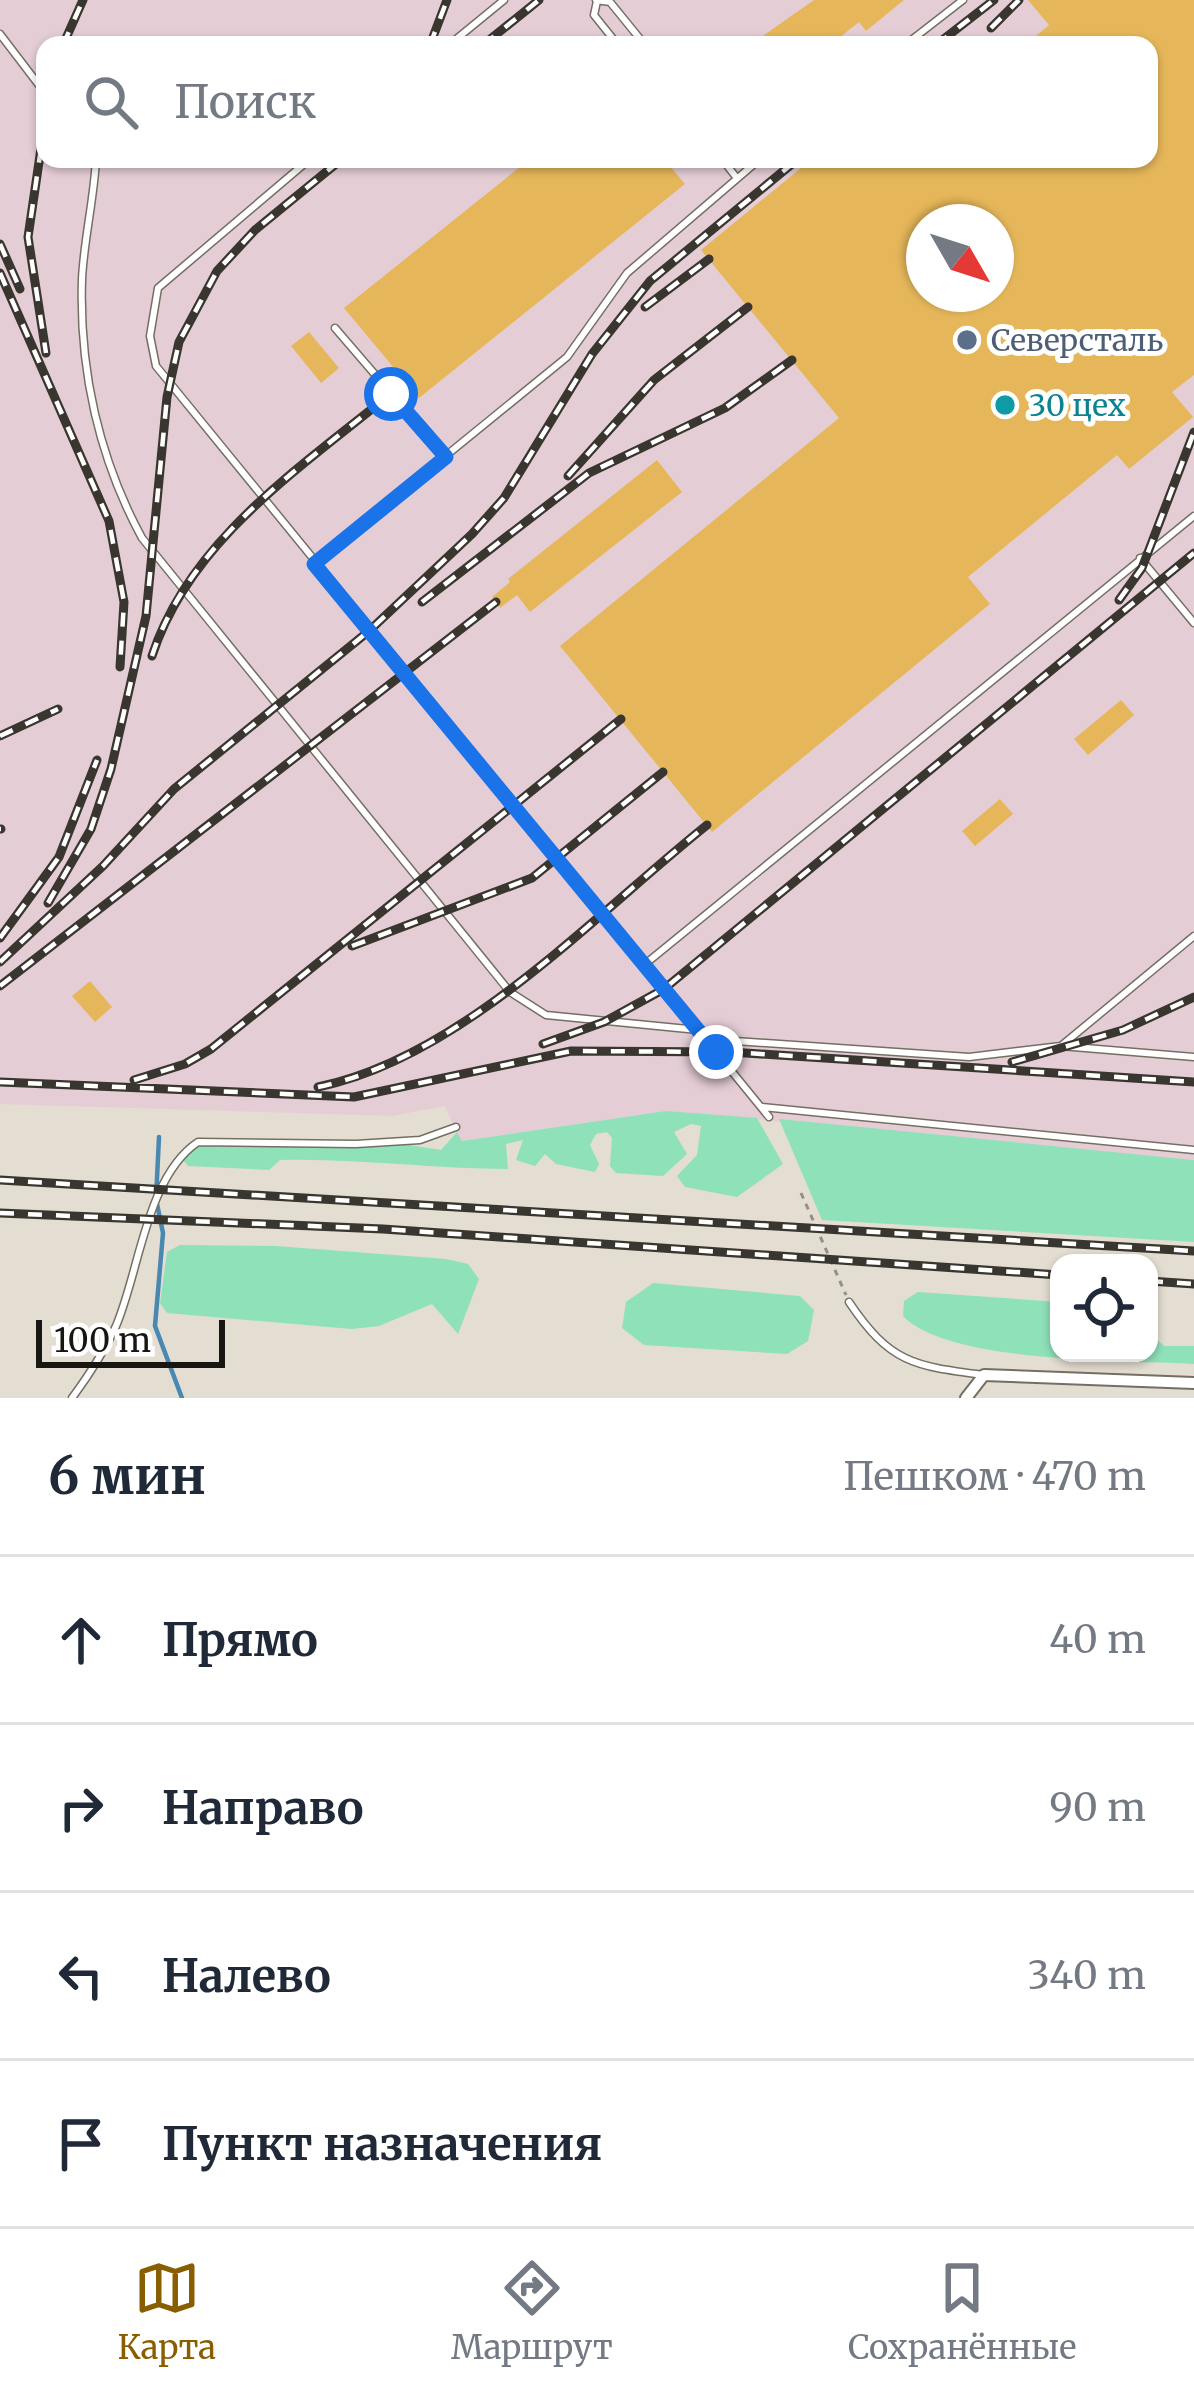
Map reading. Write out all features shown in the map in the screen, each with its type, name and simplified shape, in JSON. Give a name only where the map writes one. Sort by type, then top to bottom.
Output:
[{"type":"street","points":[[966,1398],[984,1375],[1194,1383]]},
{"type":"lane","points":[[460,36],[504,0]]},
{"type":"lane","points":[[917,36],[963,0]]},
{"type":"lane","points":[[611,36],[594,15],[597,1],[610,2],[638,36]]},
{"type":"lane","points":[[0,34],[36,81]]},
{"type":"lane","points":[[95,168],[82,276],[88,376],[108,472],[142,538],[527,1006],[563,1018],[698,1030]]},
{"type":"lane","points":[[299,168],[158,288],[150,336],[156,366],[769,1118]]},
{"type":"lane","points":[[729,168],[736,177]]},
{"type":"lane","points":[[314,564],[567,358],[627,273],[748,168]]},
{"type":"lane","points":[[335,328],[446,457]]},
{"type":"lane","points":[[644,965],[1194,516]]},
{"type":"lane","points":[[1140,558],[1194,623]]},
{"type":"lane","points":[[1061,1046],[1194,936]]},
{"type":"lane","points":[[706,1039],[969,1058],[1061,1046],[1194,1057]]},
{"type":"lane","points":[[759,1107],[1194,1150]]},
{"type":"lane","points":[[72,1398],[117,1324],[169,1173],[185,1151],[198,1142],[420,1140],[456,1127]]},
{"type":"lane","points":[[848,1302],[878,1346],[896,1357],[919,1366],[984,1375]]},
{"type":"path","points":[[801,1193],[848,1302]]},
{"type":"shaded area","points":[[0,0],[1194,0],[1194,1160],[666,1111],[461,1141],[445,1106],[392,1116],[0,1104]]},
{"type":"green space","points":[[666,1111],[757,1118],[783,1164],[737,1197],[685,1187],[677,1176],[697,1155],[701,1126],[691,1124],[674,1132],[687,1154],[663,1176],[616,1173],[610,1166],[612,1138],[607,1132],[596,1134],[590,1145],[599,1164],[595,1172],[556,1164],[545,1154],[535,1166],[516,1160],[523,1140],[506,1144],[508,1169],[280,1160],[269,1170],[188,1166],[182,1159],[194,1146],[403,1144],[441,1150],[457,1132],[462,1141]]},
{"type":"green space","points":[[779,1119],[1194,1160],[1194,1242],[822,1220]]},
{"type":"green space","points":[[180,1245],[276,1246],[446,1259],[468,1264],[479,1279],[458,1334],[432,1304],[379,1326],[352,1329],[167,1313],[160,1303],[167,1252]]},
{"type":"green space","points":[[653,1283],[800,1296],[814,1310],[808,1341],[787,1354],[644,1345],[622,1328],[626,1302]]},
{"type":"green space","points":[[918,1292],[1050,1301],[1050,1357],[958,1343],[926,1332],[903,1316],[904,1301]]},
{"type":"green space","points":[[1158,1340],[1164,1346],[1194,1346],[1194,1364],[1140,1362],[1158,1362]]},
{"type":"building","points":[[814,0],[904,0],[866,31],[859,22],[841,36],[763,36]]},
{"type":"building","name":"30 цех","points":[[1028,0],[1194,0],[1194,375],[1172,392],[1193,417],[1129,469],[1117,455],[968,577],[990,604],[712,832],[560,646],[839,418],[701,250],[801,168],[1158,168],[1158,36],[1036,36],[1049,25]]},
{"type":"building","points":[[519,168],[672,168],[685,184],[419,398],[344,308]]},
{"type":"building","points":[[309,332],[339,368],[321,383],[291,346]]},
{"type":"building","points":[[657,460],[682,492],[530,612],[517,595],[500,608],[492,597],[508,579]]},
{"type":"building","points":[[1121,700],[1134,715],[1088,755],[1074,739]]},
{"type":"building","points":[[1000,799],[1013,814],[975,846],[962,831]]},
{"type":"building","points":[[90,981],[112,1007],[95,1022],[72,996]]},
{"type":"waterway","points":[[159,1137],[156,1199],[163,1233],[155,1326],[182,1398]]},
{"type":"railway","points":[[67,36],[83,0]]},
{"type":"railway","points":[[433,36],[447,0]]},
{"type":"railway","points":[[494,36],[539,0]]},
{"type":"railway","points":[[948,36],[994,0]]},
{"type":"railway","points":[[991,28],[1019,0]]},
{"type":"railway","points":[[38,168],[28,237],[46,353]]},
{"type":"railway","points":[[48,903],[91,829],[111,769],[146,616],[167,397],[179,342],[217,271],[255,230],[331,168]]},
{"type":"railway","points":[[0,962],[103,866],[174,789],[369,631],[472,534],[504,498],[592,354],[650,281],[787,168]]},
{"type":"railway","points":[[0,244],[20,289]]},
{"type":"railway","points":[[645,307],[709,259]]},
{"type":"railway","points":[[0,273],[109,521],[124,602],[120,667]]},
{"type":"railway","points":[[568,476],[654,380],[748,307]]},
{"type":"railway","points":[[422,602],[589,473],[725,408],[792,360]]},
{"type":"railway","points":[[152,656],[170,613],[224,537],[294,472],[405,382]]},
{"type":"railway","points":[[1119,600],[1142,568],[1194,432]]},
{"type":"railway","points":[[543,1044],[604,1022],[664,989],[1194,553]]},
{"type":"railway","points":[[0,986],[496,602]]},
{"type":"railway","points":[[0,736],[58,709]]},
{"type":"railway","points":[[134,1080],[185,1064],[211,1049],[621,719]]},
{"type":"railway","points":[[0,938],[59,857],[97,760]]},
{"type":"railway","points":[[352,946],[532,878],[663,772]]},
{"type":"railway","points":[[318,1087],[372,1071],[475,1015],[707,825]]},
{"type":"railway","points":[[1012,1062],[1123,1030],[1194,997]]},
{"type":"railway","points":[[0,1082],[354,1097],[571,1051],[731,1052],[1194,1082]]},
{"type":"railway","points":[[0,1180],[1194,1251]]},
{"type":"railway","points":[[0,1213],[383,1229],[1050,1274]]},
{"type":"railway","points":[[1158,1282],[1194,1284]]},
{"type":"place","name":"Северсталь","points":[[967,340]]},
{"type":"place","name":"30 цех","points":[[1005,405]]},
{"type":"route","points":[[391,394],[446,457],[314,564],[716,1052]]}]
